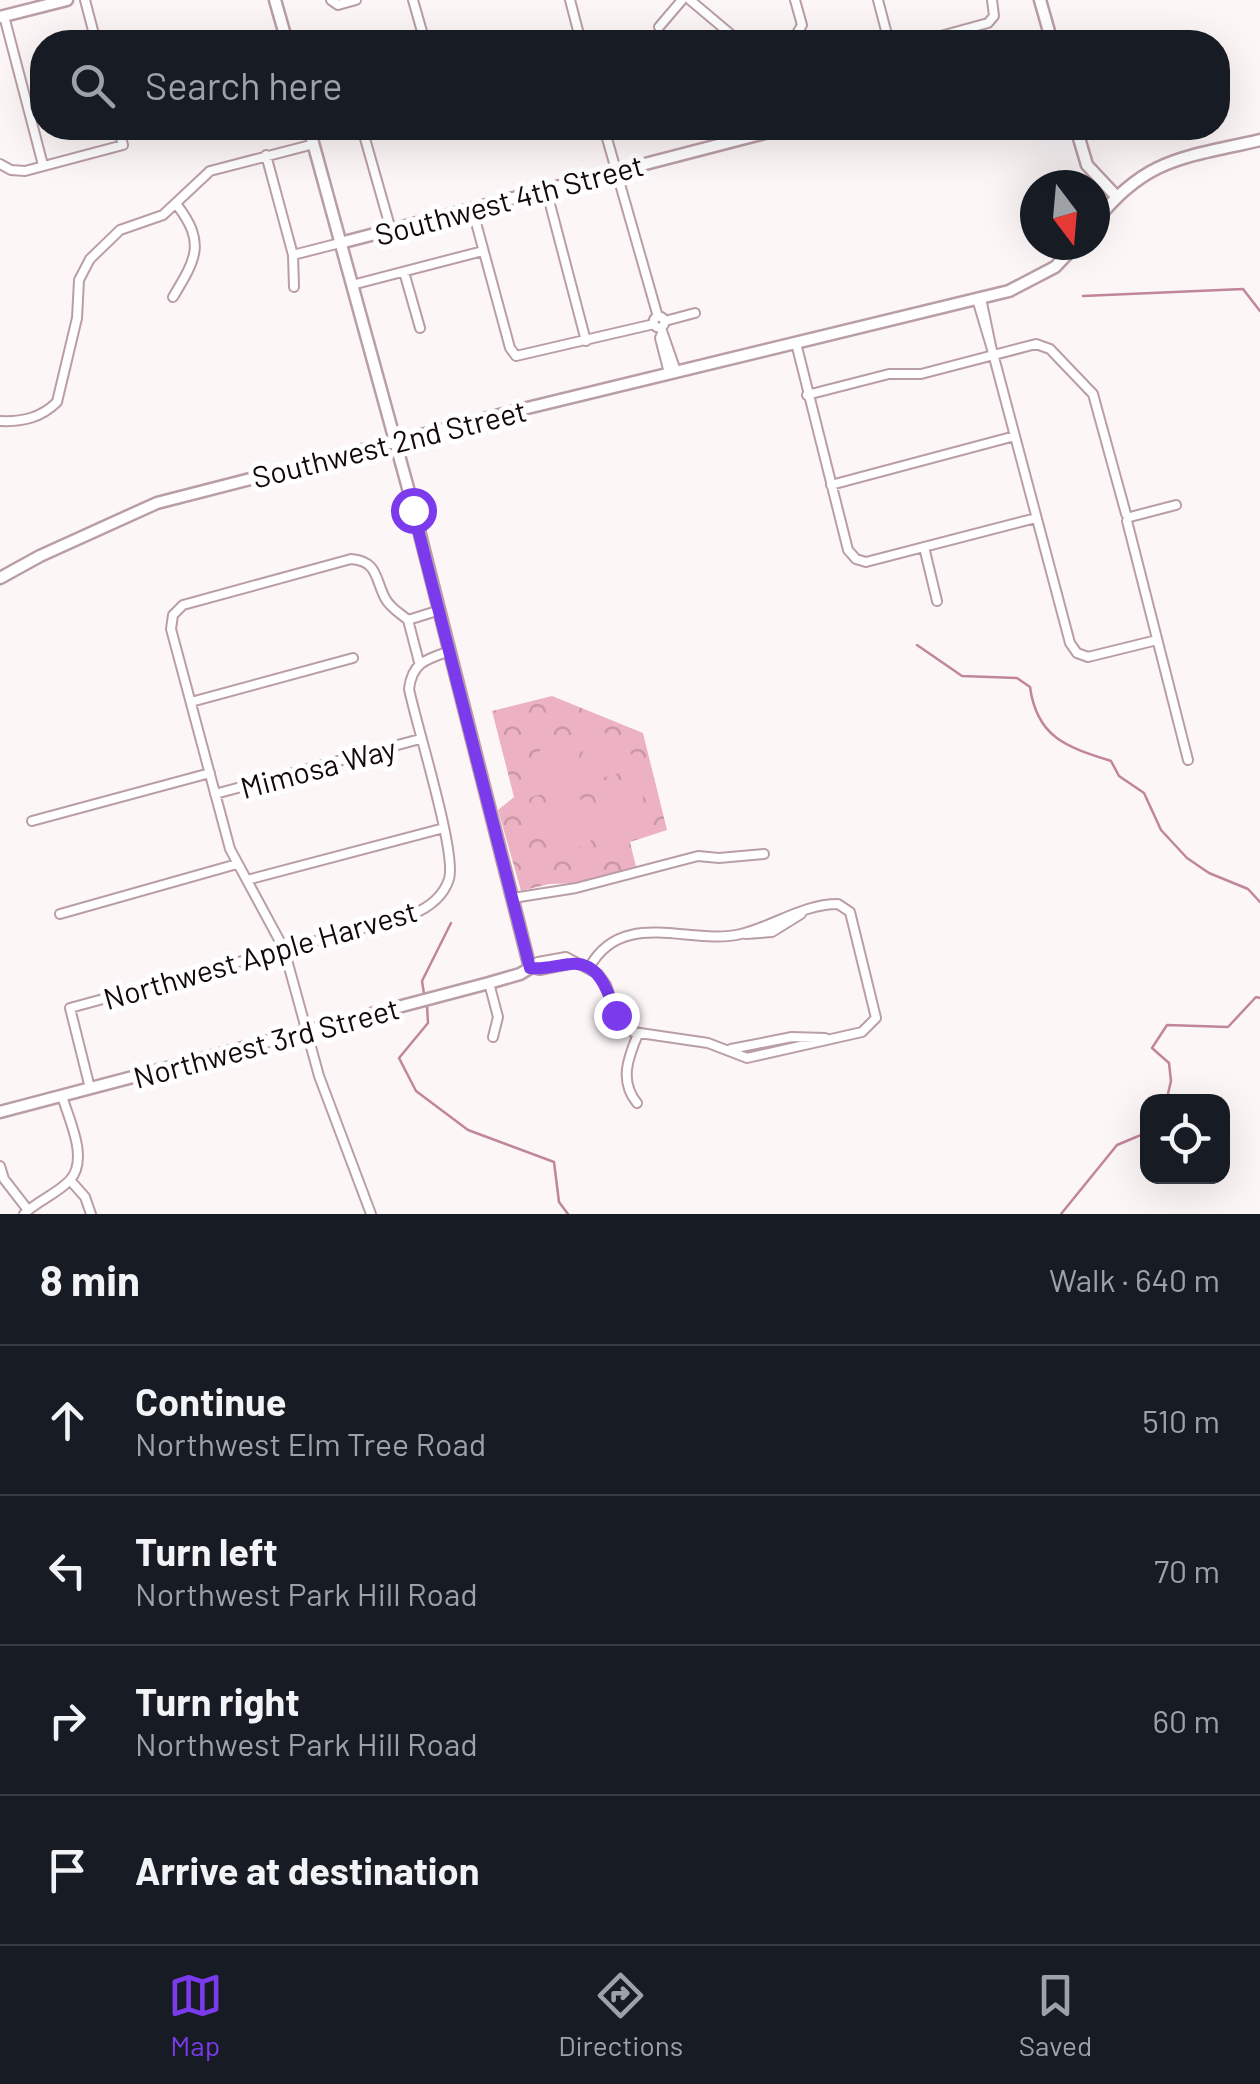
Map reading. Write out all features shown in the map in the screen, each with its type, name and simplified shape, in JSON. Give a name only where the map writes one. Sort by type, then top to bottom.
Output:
[{"type":"street","points":[[30,118],[2,17],[68,0]]},
{"type":"street","points":[[85,0],[93,30]]},
{"type":"street","points":[[276,0],[284,30]]},
{"type":"street","points":[[334,2],[356,0]]},
{"type":"street","points":[[413,0],[422,30]]},
{"type":"street","points":[[570,0],[578,30]]},
{"type":"street","points":[[659,27],[682,0]]},
{"type":"street","points":[[690,0],[726,30]]},
{"type":"street","points":[[795,0],[802,25],[799,30]]},
{"type":"street","points":[[878,0],[887,30]]},
{"type":"street","points":[[965,30],[993,18],[992,0]]},
{"type":"street","points":[[1040,0],[1049,30]]},
{"type":"street","points":[[36,140],[43,165]]},
{"type":"street","points":[[0,164],[25,171],[122,145],[121,140]]},
{"type":"street","points":[[313,140],[440,610],[530,968],[540,970],[576,962],[606,984],[622,1024],[638,1034],[730,1049],[792,1037],[835,1038],[862,1032],[876,1018],[846,906],[828,904],[805,910],[772,932],[704,936],[663,930],[637,935],[598,952],[589,968]]},
{"type":"street","points":[[365,140],[391,230]]},
{"type":"street","points":[[608,140],[672,372]]},
{"type":"street","name":"Southwest 4th Street","points":[[293,256],[738,140]]},
{"type":"street","points":[[1080,140],[1087,165],[1116,196]]},
{"type":"street","points":[[1110,203],[1136,178],[1168,163],[1260,140]]},
{"type":"street","points":[[0,420],[34,417],[56,402],[77,318],[79,280],[90,258],[120,230],[164,215],[210,171],[314,144]]},
{"type":"street","points":[[266,156],[293,256],[294,287]]},
{"type":"street","points":[[546,189],[586,341]]},
{"type":"street","points":[[173,297],[192,266],[195,234],[176,205]]},
{"type":"street","points":[[472,208],[510,348],[522,357],[660,325],[695,313]]},
{"type":"street","points":[[351,285],[483,252]]},
{"type":"street","name":"Southwest 2nd Street","points":[[0,578],[156,504],[979,298],[1036,280],[1062,260]]},
{"type":"street","points":[[404,272],[420,328]]},
{"type":"street","points":[[979,298],[1070,643],[1077,653],[1088,657],[1157,640]]},
{"type":"street","points":[[793,343],[848,550],[856,559],[866,562],[1036,518]]},
{"type":"street","points":[[807,395],[888,374],[922,374],[992,350],[1036,344],[1050,349],[1093,394],[1188,760]]},
{"type":"street","points":[[831,484],[1015,436]]},
{"type":"street","points":[[1128,518],[1176,505]]},
{"type":"street","points":[[924,547],[938,600]]},
{"type":"street","points":[[371,1214],[305,1031],[284,949],[237,864],[171,628],[173,616],[182,605],[351,559],[360,560],[374,568],[385,599],[408,620],[419,662]]},
{"type":"street","points":[[408,620],[440,610]]},
{"type":"street","points":[[247,880],[444,828],[409,689],[410,674],[419,662],[450,651]]},
{"type":"street","points":[[191,702],[354,658]]},
{"type":"street","name":"Mimosa Way","points":[[216,794],[420,739]]},
{"type":"street","points":[[32,821],[210,773]]},
{"type":"street","name":"Northwest Apple Harvest","points":[[90,1088],[70,1008],[427,908],[444,891],[452,862],[444,828]]},
{"type":"street","points":[[514,898],[576,888],[698,856],[764,854]]},
{"type":"street","points":[[60,914],[237,864]]},
{"type":"street","name":"Northwest 3rd Street","points":[[0,1112],[490,982],[530,968]]},
{"type":"street","points":[[490,982],[498,1018],[492,1037]]},
{"type":"street","points":[[637,1104],[626,1083],[628,1057],[638,1034]]},
{"type":"street","points":[[0,1166],[26,1212],[70,1180],[78,1155],[62,1096]]},
{"type":"street","points":[[70,1180],[85,1198],[91,1214]]},
{"type":"green space","points":[[552,696],[643,733],[667,830],[630,842],[636,867],[578,883],[549,884],[521,891],[498,810],[514,797],[492,711]]},
{"type":"green space","points":[[598,731],[623,744],[637,768],[590,781],[578,734]]},
{"type":"green space","points":[[564,737],[578,784],[528,798],[527,776],[532,760]]},
{"type":"green space","points":[[641,781],[643,802],[637,819],[625,832],[607,842],[594,795]]},
{"type":"green space","points":[[581,799],[592,846],[571,847],[548,837],[533,811]]},
{"type":"waterway","points":[[1083,296],[1243,289],[1260,311]]},
{"type":"waterway","points":[[917,645],[962,676],[1017,678],[1030,687],[1039,718],[1047,729],[1068,745],[1111,761],[1119,776],[1144,793],[1161,830],[1187,858],[1209,873],[1248,889],[1260,902]]},
{"type":"waterway","points":[[424,994],[422,981],[451,923]]},
{"type":"waterway","points":[[1168,1094],[1169,1063],[1152,1048],[1167,1025],[1228,1027],[1256,997],[1260,998]]},
{"type":"waterway","points":[[427,1005],[428,1023],[399,1058],[416,1091],[468,1130],[554,1162],[559,1202],[568,1214]]},
{"type":"waterway","points":[[1061,1214],[1117,1145],[1140,1135]]},
{"type":"route","points":[[413,510],[530,968],[540,970],[576,962],[589,968],[606,984],[616,1015]]}]
